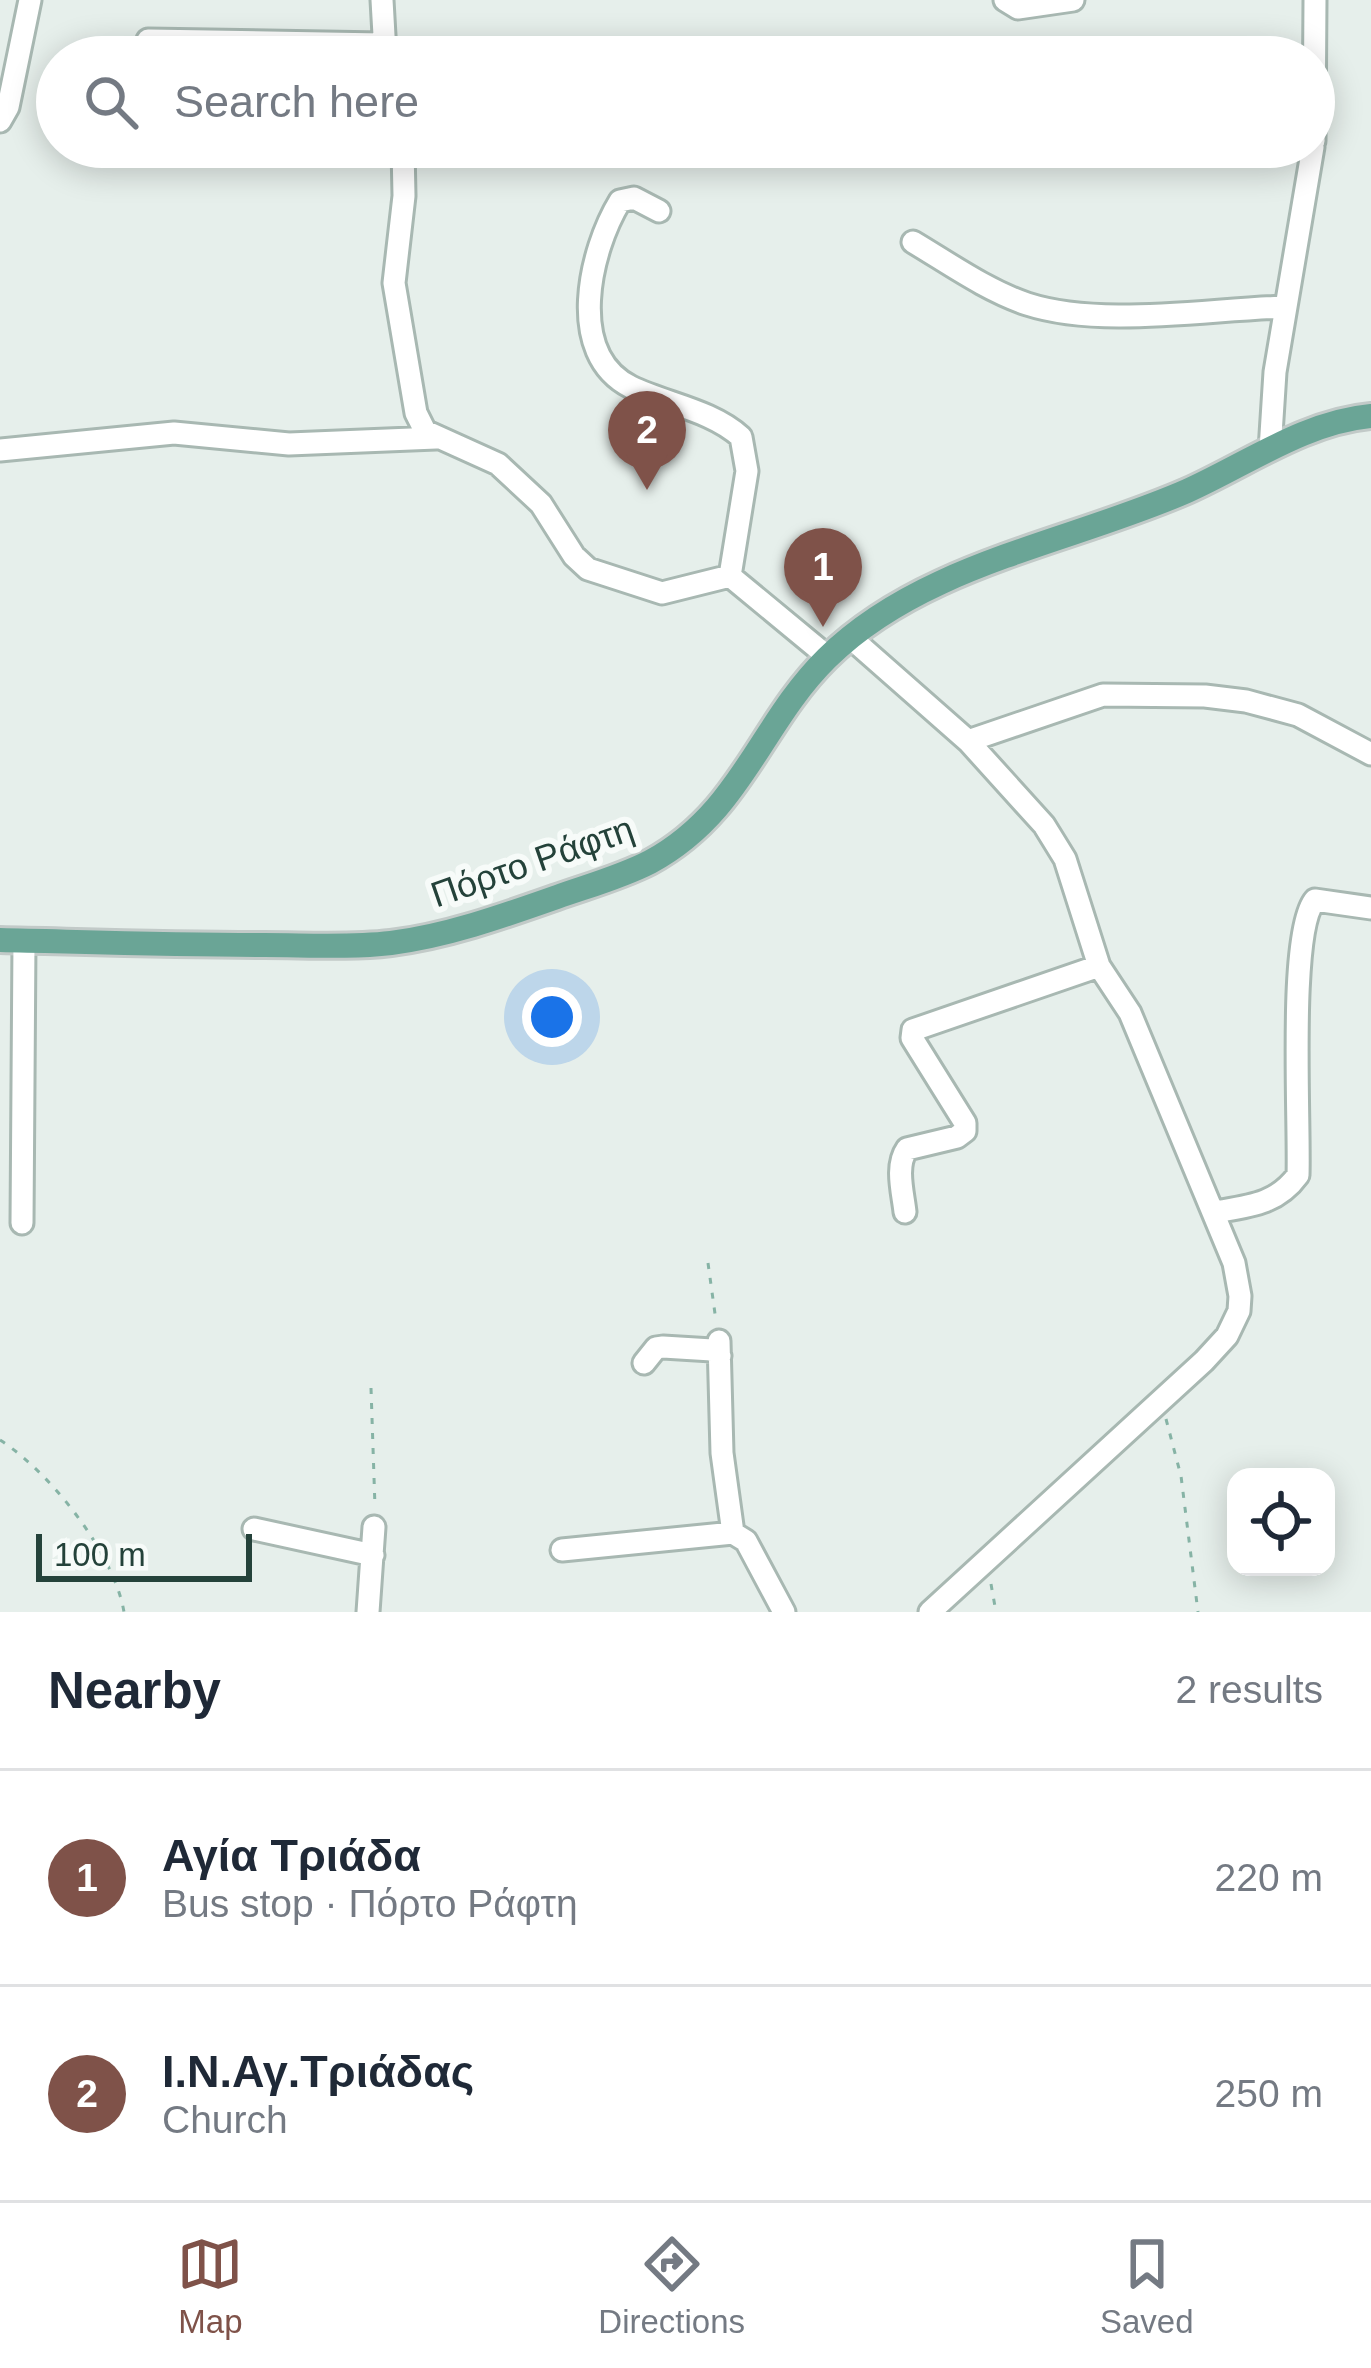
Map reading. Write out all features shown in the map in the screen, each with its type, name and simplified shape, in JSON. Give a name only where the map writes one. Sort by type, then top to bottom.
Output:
[{"type":"main road","name":"Πόρτο Ράφτη","points":[[12,941],[307,946],[394,942],[513,912],[624,874],[678,844],[722,803],[805,682],[828,657],[923,591],[1186,491],[1329,423],[1371,416]]},
{"type":"street","points":[[0,121],[8,107],[30,0]]},
{"type":"street","points":[[382,0],[383,36]]},
{"type":"street","points":[[1005,0],[1018,8],[1073,0]]},
{"type":"street","points":[[1315,0],[1315,36]]},
{"type":"street","points":[[403,168],[394,283],[416,413],[425,431],[498,464],[541,504],[574,556],[588,569],[662,592],[730,576]]},
{"type":"street","points":[[1270,450],[1275,372],[1310,168]]},
{"type":"street","points":[[659,211],[634,198],[620,201],[614,210],[590,285],[593,344],[625,384],[691,410],[741,437],[748,471],[730,576]]},
{"type":"street","points":[[913,242],[996,291],[1070,314],[1286,308]]},
{"type":"street","points":[[0,451],[174,433],[289,444],[436,438]]},
{"type":"street","points":[[730,576],[828,657]]},
{"type":"street","points":[[851,638],[968,741],[1044,825],[1065,859],[1099,966],[1130,1013],[1215,1211],[1240,1296],[1227,1336],[930,1612]]},
{"type":"street","points":[[968,741],[1103,695],[1205,696],[1246,701],[1298,716],[1371,754]]},
{"type":"street","points":[[1215,1211],[1283,1195],[1298,1175],[1300,967],[1306,910],[1315,900],[1371,908]]},
{"type":"street","points":[[12,941],[22,1223]]},
{"type":"street","points":[[905,1212],[901,1157],[907,1149],[965,1131],[965,1123],[912,1038],[913,1030],[1099,966]]},
{"type":"street","points":[[644,1363],[656,1348],[719,1348],[722,1453],[733,1533]]},
{"type":"street","points":[[368,1612],[374,1527]]},
{"type":"street","points":[[254,1528],[373,1555]]},
{"type":"street","points":[[562,1550],[733,1533],[746,1541],[784,1612]]},
{"type":"path","points":[[708,1263],[719,1348]]},
{"type":"path","points":[[371,1388],[377,1481],[374,1527]]},
{"type":"path","points":[[1160,1400],[1181,1476],[1198,1612]]},
{"type":"path","points":[[0,1440],[43,1478],[92,1536],[121,1595],[124,1612]]},
{"type":"path","points":[[986,1561],[996,1612]]},
{"type":"place","name":"Ι.Ν.Αγ.Τριάδας","points":[[647,490]]},
{"type":"place","name":"Αγία Τριάδα","points":[[823,627]]}]
